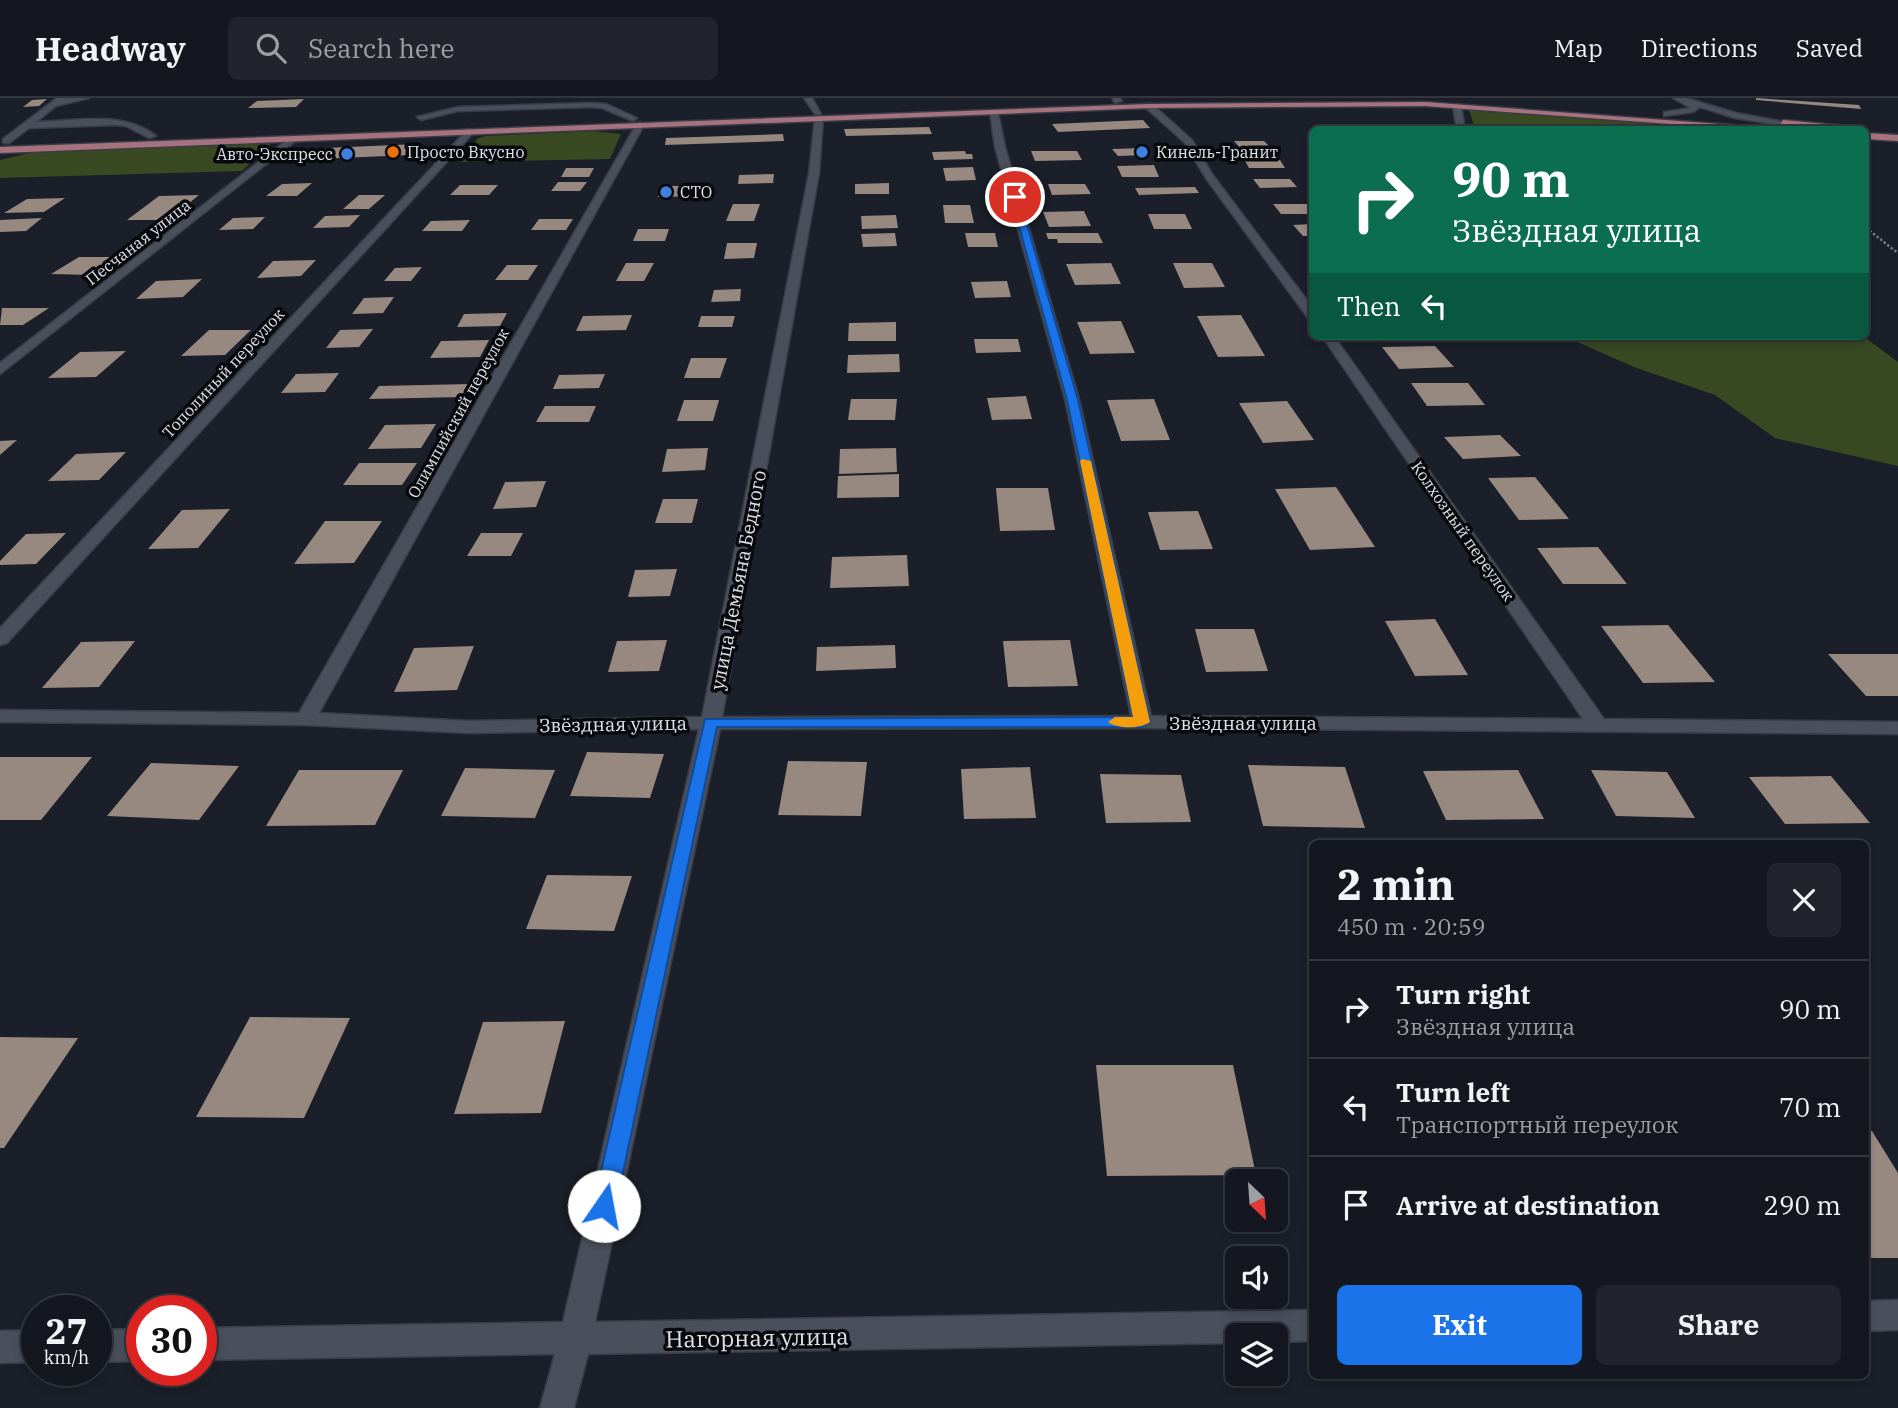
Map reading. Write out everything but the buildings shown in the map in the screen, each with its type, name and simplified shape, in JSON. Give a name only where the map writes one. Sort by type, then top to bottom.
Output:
[{"type":"main road","points":[[2,144],[152,136],[818,115],[1117,100],[1257,98]]},
{"type":"main road","points":[[1368,98],[1492,102],[1667,114],[1779,126]]},
{"type":"main road","points":[[818,115],[1305,103],[1457,106],[1772,126]]},
{"type":"main road","points":[[2,144],[295,138],[637,122]]},
{"type":"main road","points":[[1869,130],[1898,133]]},
{"type":"main road","points":[[1869,136],[1898,138]]},
{"type":"street","points":[[2,144],[59,101],[85,98]]},
{"type":"street","points":[[808,98],[818,115]]},
{"type":"street","points":[[1667,114],[1696,108],[1680,99]]},
{"type":"street","points":[[1680,99],[1784,126]]},
{"type":"street","points":[[421,117],[457,109],[590,105],[603,106],[637,122]]},
{"type":"street","points":[[1150,106],[1189,142],[1208,175],[1309,311]]},
{"type":"street","points":[[1457,106],[1460,126]]},
{"type":"street","points":[[994,111],[1000,147],[1072,400],[1142,722]]},
{"type":"street","name":"улица Демьяна Бедного","points":[[557,1408],[575,1340],[711,723],[814,173],[818,115]]},
{"type":"street","points":[[29,125],[116,122],[128,124],[152,136]]},
{"type":"street","name":"Олимпийский переулок","points":[[306,719],[637,122]]},
{"type":"street","name":"Тополиный переулок","points":[[0,639],[471,131]]},
{"type":"street","name":"Песчаная улица","points":[[0,370],[295,138]]},
{"type":"street","name":"Колхозный переулок","points":[[1331,340],[1598,726]]},
{"type":"street","name":"Звёздная улица","points":[[0,716],[306,719],[470,727],[711,723],[1142,722],[1898,728]]},
{"type":"street","points":[[1869,1316],[1898,1315]]},
{"type":"street","name":"Нагорная улица","points":[[217,1344],[1309,1326]]},
{"type":"street","points":[[0,1347],[21,1346]]},
{"type":"path","points":[[1869,230],[1898,253]]},
{"type":"green space","points":[[1468,107],[1714,126],[1474,126]]},
{"type":"green space","points":[[593,131],[621,134],[610,159],[458,162],[478,138],[486,136]]},
{"type":"green space","points":[[271,144],[242,171],[0,178],[0,160],[29,153]]},
{"type":"green space","points":[[1573,340],[1868,340],[1898,362],[1898,466],[1775,438],[1715,395],[1634,367]]},
{"type":"slow traffic","points":[[1086,461],[1142,722],[1115,722]]},
{"type":"place","name":"Просто Вкусно","points":[[393,152]]},
{"type":"place","name":"Кинель-Гранит","points":[[1142,152]]},
{"type":"place","name":"Авто-Экспресс","points":[[347,154]]},
{"type":"place","name":"СТО","points":[[666,192]]},
{"type":"route","points":[[604,1206],[711,723],[1142,722],[1072,400],[1015,197]]}]
